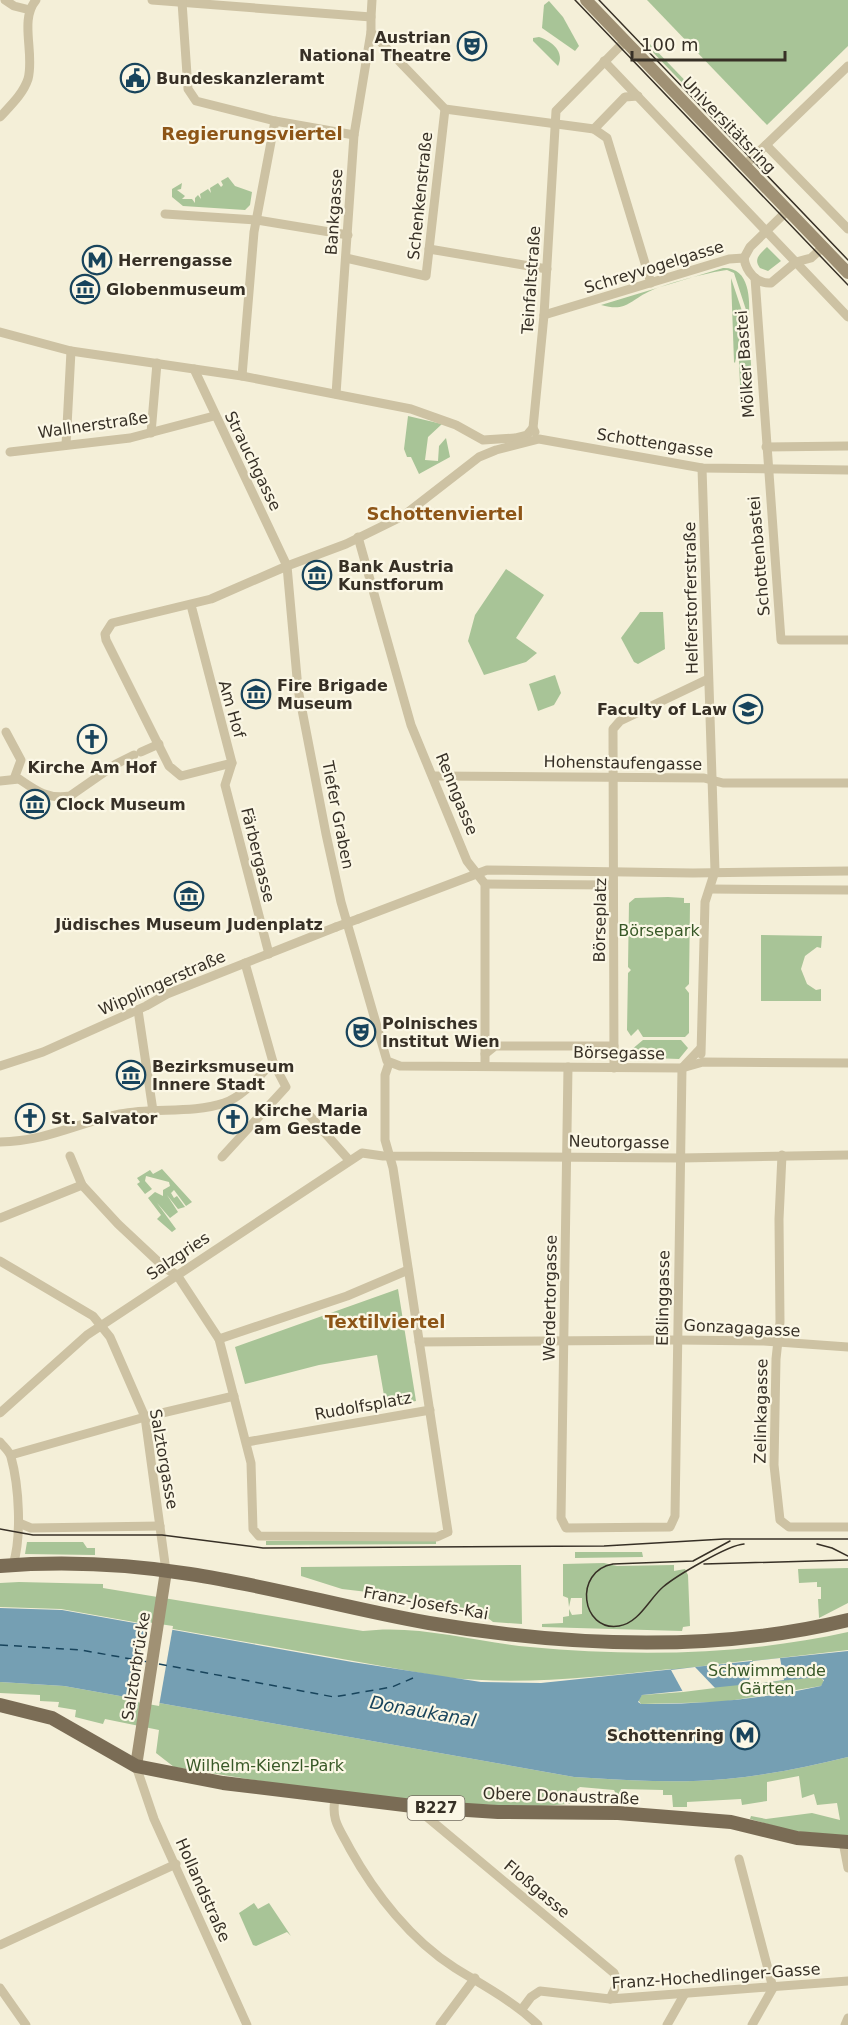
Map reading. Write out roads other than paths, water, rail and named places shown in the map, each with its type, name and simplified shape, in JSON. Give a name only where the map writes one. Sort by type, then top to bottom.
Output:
[{"type":"main road","name":"Universitätsring","points":[[586,0],[848,273]]},
{"type":"main road","name":"Franz-Josefs-Kai","points":[[6,1565],[77,1564],[166,1571],[221,1580],[429,1623],[537,1636],[610,1640],[722,1640],[823,1626],[848,1620]]},
{"type":"main road","name":"Salztorbrücke","points":[[136,1766],[164,1598],[166,1571]]},
{"type":"main road","points":[[823,1626],[848,1614]]},
{"type":"main road","name":"Obere Donaustraße","points":[[0,1705],[52,1718],[136,1766],[223,1783],[335,1799],[421,1807],[498,1812],[618,1813],[731,1822],[797,1838],[845,1842]]},
{"type":"street","points":[[5,0],[14,6],[30,10]]},
{"type":"street","points":[[0,117],[22,92],[29,74],[30,10],[36,0]]},
{"type":"street","points":[[152,0],[371,17]]},
{"type":"street","name":"Bankgasse","points":[[336,394],[348,235],[346,220],[354,135],[371,32],[372,0]]},
{"type":"street","points":[[182,2],[188,89],[196,101],[275,120],[354,135]]},
{"type":"street","points":[[371,32],[445,109],[555,122],[594,129],[607,138],[651,283]]},
{"type":"street","points":[[555,122],[556,111],[625,41]]},
{"type":"street","points":[[604,61],[848,317]]},
{"type":"street","points":[[745,165],[848,66]]},
{"type":"street","points":[[594,129],[625,97],[638,96]]},
{"type":"street","name":"Schenkenstraße","points":[[346,258],[426,276],[445,109]]},
{"type":"street","points":[[242,376],[257,220],[275,120]]},
{"type":"street","name":"Teinfaltstraße","points":[[533,428],[544,315],[555,122]]},
{"type":"street","name":"Universitätsring","points":[[766,145],[848,229]]},
{"type":"street","name":"Schreyvogelgasse","points":[[544,315],[744,258],[766,231],[788,210]]},
{"type":"street","points":[[165,214],[257,220],[348,235]]},
{"type":"street","points":[[755,278],[771,283],[796,262],[811,258],[823,247]]},
{"type":"street","points":[[429,249],[547,268]]},
{"type":"street","name":"Mölker Bastei","points":[[744,258],[746,268],[755,278],[766,447]]},
{"type":"street","points":[[0,332],[71,351],[242,376],[411,409],[456,425],[483,440],[515,438],[527,435],[533,428],[539,439],[478,457],[403,516],[346,544],[191,605]]},
{"type":"street","points":[[66,445],[71,351]]},
{"type":"street","points":[[151,433],[157,363]]},
{"type":"street","name":"Strauchgasse","points":[[194,369],[214,416],[287,566]]},
{"type":"street","name":"Wallnerstraße","points":[[10,452],[151,433],[214,416]]},
{"type":"street","name":"Schottengasse","points":[[539,439],[702,468],[848,470]]},
{"type":"street","points":[[478,457],[483,440]]},
{"type":"street","points":[[767,469],[766,447],[848,446]]},
{"type":"street","name":"Helferstorferstraße","points":[[702,468],[715,871]]},
{"type":"street","name":"Schottenbastei","points":[[767,469],[781,640],[848,640]]},
{"type":"street","name":"Renngasse","points":[[358,537],[411,725],[467,861],[485,884]]},
{"type":"street","name":"Tiefer Graben","points":[[287,566],[298,689],[341,902],[384,1057],[389,1063]]},
{"type":"street","name":"Am Hof","points":[[191,605],[232,763],[186,776],[178,775],[169,766],[106,640],[107,629],[116,622],[191,605]]},
{"type":"street","points":[[477,872],[487,870],[612,871],[615,725],[708,679]]},
{"type":"street","points":[[6,732],[21,760],[14,779]]},
{"type":"street","points":[[0,781],[19,779],[41,793],[61,797],[70,796],[116,764],[159,744]]},
{"type":"street","name":"Färbergasse","points":[[232,763],[225,785],[269,954]]},
{"type":"street","name":"Hohenstaufengasse","points":[[433,776],[711,779],[723,783],[848,783]]},
{"type":"street","name":"Börseplatz","points":[[614,1068],[612,871],[715,871]]},
{"type":"street","points":[[682,1068],[700,1049],[703,1041],[705,902],[715,871],[848,871]]},
{"type":"street","name":"Wipplingerstraße","points":[[0,1066],[43,1052],[138,1010],[167,994],[477,872]]},
{"type":"street","points":[[485,1066],[485,884],[612,885]]},
{"type":"street","points":[[710,889],[848,890]]},
{"type":"street","points":[[222,1157],[286,1088],[273,1062],[245,963]]},
{"type":"street","points":[[138,1010],[153,1111]]},
{"type":"street","name":"Börsegasse","points":[[485,1054],[495,1046],[614,1046]]},
{"type":"street","points":[[700,1049],[703,1062]]},
{"type":"street","points":[[0,1142],[23,1142],[68,1131],[119,1114],[227,1102],[239,1094],[273,1062]]},
{"type":"street","name":"Börsegasse","points":[[389,1063],[400,1066],[614,1068],[682,1068],[703,1062],[848,1063]]},
{"type":"street","name":"Rudolfsplatz","points":[[247,1442],[430,1410],[393,1168],[385,1140],[385,1083],[389,1063]]},
{"type":"street","name":"Werdertorgasse","points":[[566,1528],[561,1518],[568,1067]]},
{"type":"street","name":"Eßlinggasse","points":[[566,1528],[670,1527],[675,1516],[682,1068]]},
{"type":"street","points":[[309,1115],[348,1160]]},
{"type":"street","name":"Salzgries","points":[[0,1413],[101,1325],[348,1160],[362,1153],[388,1155]]},
{"type":"street","name":"Neutorgasse","points":[[388,1155],[567,1155],[681,1158],[848,1155]]},
{"type":"street","name":"Zelinkagasse","points":[[782,1155],[779,1218],[780,1322],[777,1344],[774,1466],[782,1523],[789,1527],[848,1527]]},
{"type":"street","points":[[70,1156],[82,1185],[165,1268],[177,1275],[219,1339],[247,1442],[251,1463],[252,1529],[259,1536],[436,1537],[448,1532],[430,1410]]},
{"type":"street","points":[[0,1218],[82,1185]]},
{"type":"street","points":[[0,1261],[93,1316],[101,1325]]},
{"type":"street","points":[[219,1339],[346,1296],[408,1270]]},
{"type":"street","name":"Salztorgasse","points":[[101,1325],[110,1337],[145,1417],[166,1571]]},
{"type":"street","name":"Gonzagagasse","points":[[419,1342],[677,1340],[848,1347]]},
{"type":"street","points":[[11,1455],[145,1417],[234,1396]]},
{"type":"street","points":[[0,1442],[11,1455],[19,1523],[19,1538],[6,1565]]},
{"type":"street","points":[[19,1523],[31,1528],[160,1527]]},
{"type":"street","name":"Hollandstraße","points":[[136,1766],[154,1819],[247,2025]]},
{"type":"street","points":[[335,1799],[332,1815],[359,1864],[410,1932],[455,1968],[475,1978],[522,2009],[538,2025]]},
{"type":"street","name":"Floßgasse","points":[[421,1807],[428,1817],[614,1973],[618,1982],[610,1999]]},
{"type":"street","points":[[845,1842],[848,1868]]},
{"type":"street","points":[[739,1859],[773,1988],[752,2025]]},
{"type":"street","points":[[0,1945],[176,1864]]},
{"type":"street","points":[[440,2025],[475,1978]]},
{"type":"street","name":"Franz-Hochedlinger-Gasse","points":[[522,2009],[531,1996],[540,1991],[610,1999],[848,1981]]},
{"type":"street","points":[[0,1988],[26,2025]]},
{"type":"street","points":[[667,2025],[684,1995]]},
{"type":"street","points":[[845,2025],[848,2018]]},
{"type":"water","name":"Donaukanal","points":[[0,1608],[62,1610],[352,1662],[481,1682],[541,1683],[848,1651],[848,1757],[772,1773],[707,1780],[650,1781],[574,1777],[64,1686],[0,1682]],"holes":[[[819,1677],[824,1680],[821,1686],[754,1698],[687,1703],[641,1704],[638,1702],[642,1695]]]},
{"type":"tram line","points":[[575,0],[848,285]]},
{"type":"tram line","points":[[599,0],[848,260]]},
{"type":"tram line","points":[[0,1529],[33,1535],[162,1535],[263,1548],[604,1546],[724,1539],[848,1539]]},
{"type":"tram line","points":[[730,1541],[693,1561],[613,1564],[600,1569],[592,1577],[587,1588],[590,1611],[596,1620],[606,1625],[626,1624],[638,1616],[658,1592],[670,1582],[715,1555],[744,1544]]},
{"type":"tram line","points":[[817,1544],[848,1556]]},
{"type":"tram line","points":[[704,1564],[848,1560]]},
{"type":"place","name":"Austrian National Theatre","points":[[472,46]]},
{"type":"place","name":"Bundeskanzleramt","points":[[135,78]]},
{"type":"place","name":"Herrengasse","points":[[97,260]]},
{"type":"place","name":"Globenmuseum","points":[[85,289]]},
{"type":"place","name":"Bank Austria Kunstforum","points":[[317,575]]},
{"type":"place","name":"Fire Brigade Museum","points":[[256,694]]},
{"type":"place","name":"Faculty of Law","points":[[748,709]]},
{"type":"place","name":"Kirche Am Hof","points":[[92,739]]},
{"type":"place","name":"Clock Museum","points":[[35,804]]},
{"type":"place","name":"Jüdisches Museum Judenplatz","points":[[189,896]]},
{"type":"place","name":"Polnisches Institut Wien","points":[[361,1032]]},
{"type":"place","name":"Bezirksmuseum Innere Stadt","points":[[131,1075]]},
{"type":"place","name":"St. Salvator","points":[[30,1118]]},
{"type":"place","name":"Kirche Maria am Gestade","points":[[233,1119]]},
{"type":"place","name":"Schottenring","points":[[745,1735]]},
{"type":"district","name":"Regierungsviertel","points":[[252,133]]},
{"type":"district","name":"Schottenviertel","points":[[445,513]]},
{"type":"district","name":"Textilviertel","points":[[385,1321]]},
{"type":"park label","name":"Börsepark","points":[[659,930]]},
{"type":"park label","name":"Schwimmende Gärten","points":[[767,1679]]},
{"type":"park label","name":"Wilhelm-Kienzl-Park","points":[[265,1765]]}]
